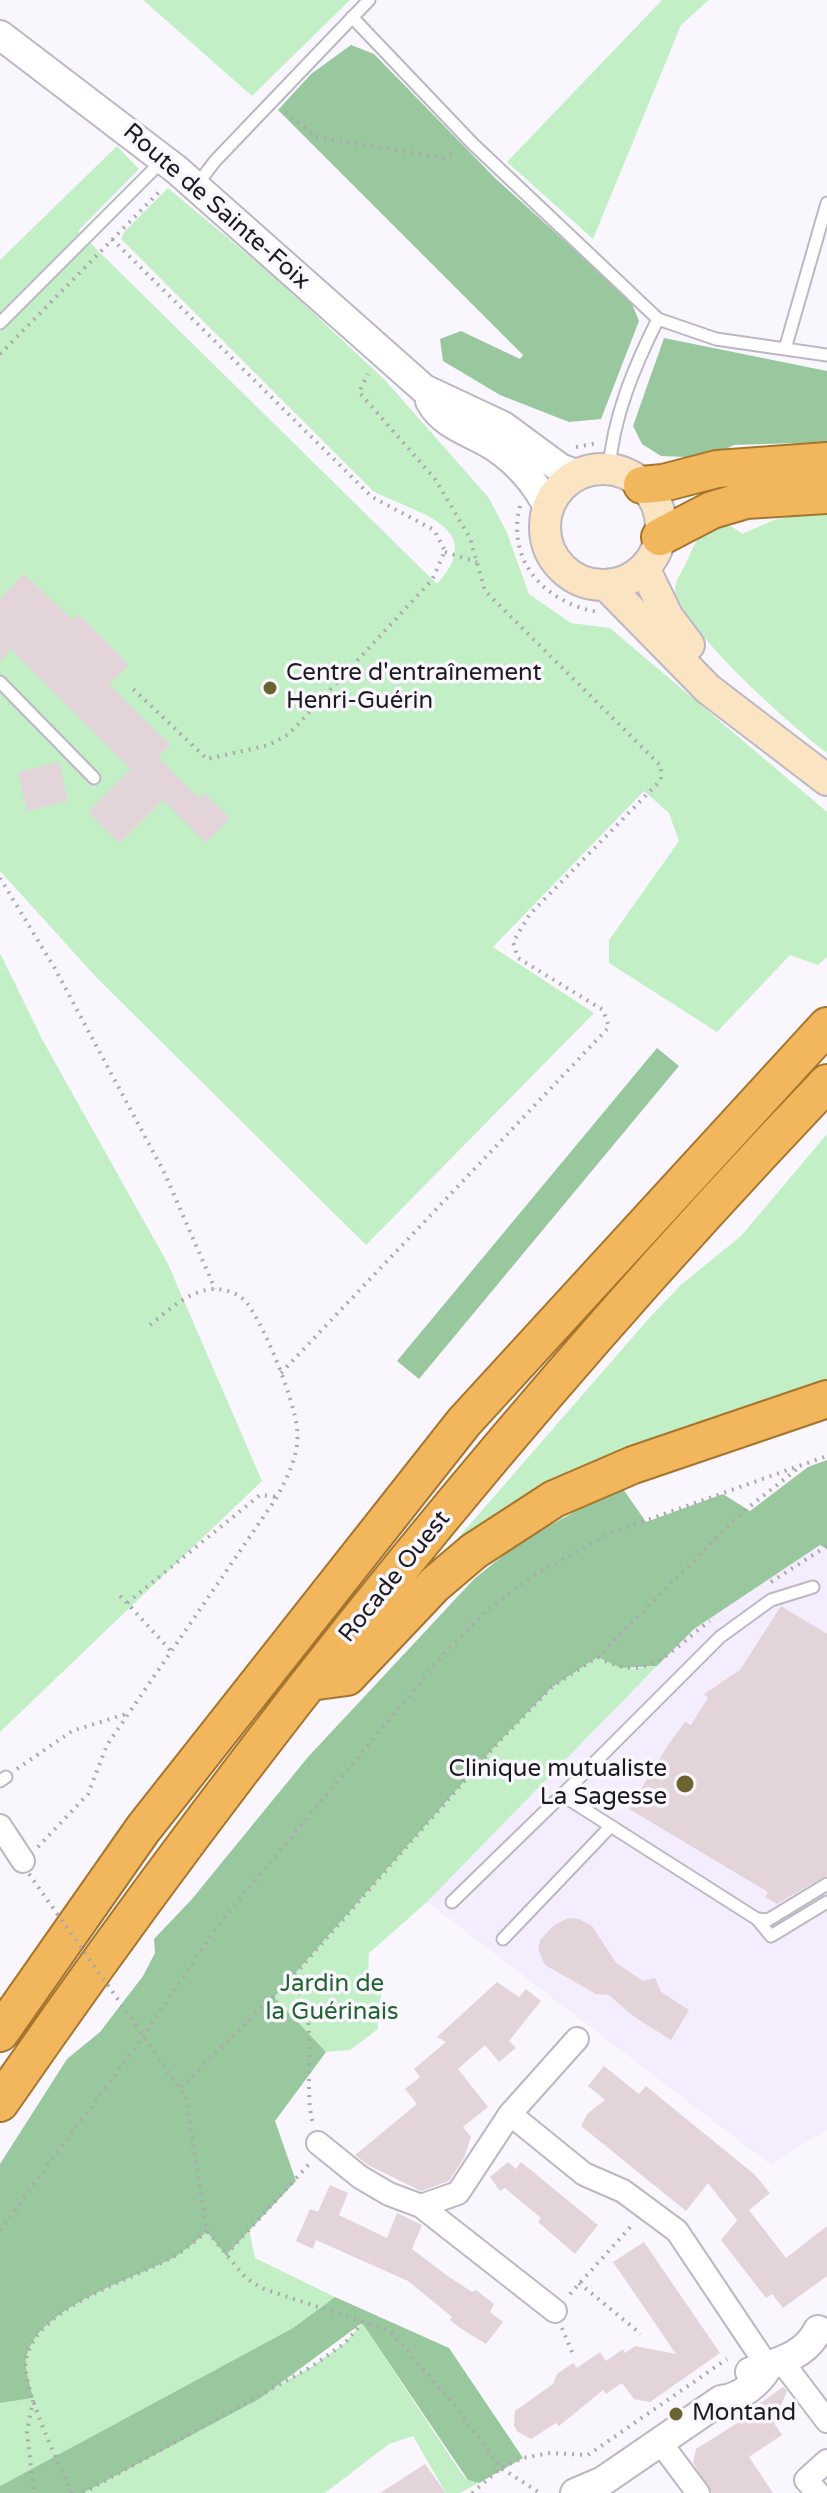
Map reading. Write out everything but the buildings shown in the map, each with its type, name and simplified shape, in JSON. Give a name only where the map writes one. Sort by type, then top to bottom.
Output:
[{"type":"highway","points":[[642,485],[717,469],[827,461]]},
{"type":"highway","points":[[652,553],[712,510],[746,500],[827,495]]},
{"type":"highway","name":"Rocade Ouest","points":[[0,2033],[143,1829],[464,1422],[827,1026]]},
{"type":"highway","name":"Rocade Ouest","points":[[0,2103],[131,1918],[310,1682],[583,1350],[827,1083]]},
{"type":"highway","points":[[310,1682],[347,1677],[434,1585],[474,1551],[554,1499],[633,1465],[827,1399]]},
{"type":"main road","points":[[652,553],[627,580],[606,585],[579,580],[557,562],[546,536],[549,509],[560,489],[578,475],[609,470],[642,485],[657,506],[652,553],[673,625],[759,726]]},
{"type":"main road","points":[[606,585],[708,689],[827,780]]},
{"type":"street","name":"Route de Sainte-Foix","points":[[0,35],[179,172],[424,389],[503,426],[560,468],[578,475]]},
{"type":"street","name":"Route de Sainte-Foix","points":[[424,389],[433,407],[453,425],[493,446],[513,461],[531,479],[549,509]]},
{"type":"street","points":[[0,1826],[26,1868]]},
{"type":"street","points":[[421,2206],[458,2193],[510,2114],[577,2039]]},
{"type":"street","points":[[510,2114],[584,2174],[623,2191],[677,2231],[774,2363],[827,2421]]},
{"type":"street","points":[[318,2143],[360,2177],[389,2194],[421,2206],[555,2311]]},
{"type":"street","points":[[575,2493],[599,2487],[721,2400],[730,2386],[748,2373],[774,2363],[788,2345],[801,2335],[822,2327]]},
{"type":"street","points":[[660,2442],[698,2493]]},
{"type":"street","points":[[818,2493],[806,2480],[827,2461]]},
{"type":"lane","points":[[0,323],[179,172],[215,161],[369,0]]},
{"type":"lane","points":[[352,17],[473,144],[658,319],[716,339],[827,355]]},
{"type":"lane","points":[[785,349],[827,203]]},
{"type":"lane","points":[[609,470],[612,443],[630,379],[658,319]]},
{"type":"lane","points":[[0,682],[94,778]]},
{"type":"lane","points":[[452,1902],[720,1637],[771,1600],[813,1587]]},
{"type":"lane","points":[[562,1795],[609,1828],[757,1919],[771,1936],[827,1902]]},
{"type":"lane","points":[[503,1939],[609,1828]]},
{"type":"lane","points":[[757,1919],[768,1920],[827,1884]]},
{"type":"path","points":[[272,100],[316,137],[444,158],[473,144]]},
{"type":"path","points":[[0,354],[179,172]]},
{"type":"path","points":[[112,239],[372,497],[434,530],[445,552],[477,562]]},
{"type":"path","points":[[281,1373],[609,1027],[603,1010],[518,958],[513,942],[530,914],[661,780],[661,766],[485,591],[470,538],[435,479],[359,392],[369,373],[376,347]]},
{"type":"path","points":[[130,686],[207,759],[269,745],[289,734],[432,580],[445,552]]},
{"type":"path","points":[[0,878],[54,967],[164,1172],[215,1289]]},
{"type":"path","points":[[146,1328],[190,1295],[215,1289],[236,1293],[247,1303],[281,1373],[297,1428],[296,1457],[277,1497],[107,1745],[88,1794],[26,1868],[181,2087],[197,2154],[207,2231],[226,2255],[245,2277],[261,2288],[390,2331],[452,2402],[501,2468],[540,2493]]},
{"type":"path","points":[[0,2230],[143,2037],[218,1925],[443,1655],[488,1609],[539,1572],[611,1533],[827,1456]]},
{"type":"path","points":[[181,2087],[291,1979],[496,1745],[552,1687],[598,1657],[740,1514],[805,1464]]},
{"type":"path","points":[[127,1603],[260,1495],[277,1497]]},
{"type":"path","points":[[764,1586],[827,1546]]},
{"type":"path","points":[[120,1596],[170,1650]]},
{"type":"path","points":[[598,1657],[621,1668],[645,1668],[718,1616]]},
{"type":"path","points":[[3,1779],[72,1731],[128,1713]]},
{"type":"path","points":[[226,2255],[306,2170],[318,2143],[307,2102],[306,2014],[301,1994],[291,1979]]},
{"type":"path","points":[[555,2311],[647,2208]]},
{"type":"path","points":[[72,2493],[33,2398],[26,2362],[34,2341],[52,2320],[73,2306],[176,2256],[207,2231]]},
{"type":"path","points":[[579,2283],[641,2334]]},
{"type":"path","points":[[83,2493],[311,2367],[345,2343],[362,2323]]},
{"type":"path","points":[[472,2493],[501,2468],[550,2453],[588,2455],[731,2357]]},
{"type":"path","points":[[33,2398],[27,2432],[34,2493]]},
{"type":"shaded area","name":"Clinique mutualiste La Sagesse","points":[[820,1545],[827,1549],[827,2129],[771,2165],[427,1902],[694,1629]]},
{"type":"green space","points":[[143,0],[350,0],[252,96]]},
{"type":"green space","points":[[662,0],[709,0],[681,25],[593,239],[507,162]]},
{"type":"green space","points":[[351,45],[374,54],[495,178],[631,301],[639,321],[601,419],[569,422],[500,395],[443,361],[440,339],[461,331],[520,359],[523,355],[278,110],[311,74]]},
{"type":"green space","name":"Centre d'entraînement Henri-Guérin","points":[[117,146],[139,169],[78,231],[437,584],[451,564],[455,548],[451,535],[425,514],[373,491],[121,239],[125,231],[168,188],[278,280],[385,380],[489,498],[507,533],[529,594],[571,623],[610,628],[827,812],[827,957],[818,965],[790,955],[717,1032],[609,963],[609,940],[679,841],[669,813],[644,791],[493,947],[594,1013],[366,1245],[96,977],[0,871],[0,260]]},
{"type":"green space","points":[[664,338],[827,371],[827,442],[734,445],[708,458],[661,456],[642,444],[633,426]]},
{"type":"green space","points":[[808,513],[827,513],[827,753],[789,722],[721,656],[686,613],[675,590],[678,577],[696,542],[707,528],[722,524],[742,534],[774,520]]},
{"type":"green space","points":[[0,953],[43,1041],[168,1264],[262,1481],[0,1732]]},
{"type":"green space","points":[[657,1048],[679,1066],[419,1379],[397,1361]]},
{"type":"green space","points":[[827,1134],[827,1383],[467,1546],[458,1538],[651,1316],[682,1284],[741,1236]]},
{"type":"green space","points":[[827,1460],[827,1549],[820,1545],[694,1629],[657,1666],[621,1668],[598,1657],[552,1687],[496,1745],[274,1997],[326,2052],[275,2121],[296,2181],[226,2255],[207,2232],[173,2258],[86,2298],[45,2326],[32,2343],[26,2361],[33,2398],[0,2403],[0,2164],[67,2059],[100,2032],[143,1976],[155,1953],[154,1939],[192,1899],[308,1757],[474,1579],[520,1542],[621,1486],[646,1522],[723,1494],[750,1511],[808,1467]]},
{"type":"green space","name":"Jardin de la Guérinais","points":[[598,1657],[633,1669],[657,1666],[427,1902],[369,1953],[368,1977],[382,1992],[377,2015],[378,2029],[350,2050],[326,2052],[273,1997],[496,1745],[552,1687]]},
{"type":"green space","points":[[249,2229],[255,2258],[335,2297],[293,2328],[0,2486],[0,2403],[33,2398],[26,2361],[31,2344],[43,2328],[82,2301],[168,2260],[207,2231],[226,2254]]},
{"type":"green space","points":[[335,2297],[449,2348],[523,2458],[479,2483],[468,2480],[362,2323],[259,2399],[83,2493],[0,2493],[0,2486],[293,2328]]},
{"type":"green space","points":[[362,2323],[461,2473],[468,2480],[479,2483],[460,2493],[446,2493],[413,2436],[389,2444],[325,2493],[83,2493],[311,2367],[345,2343]]},
{"type":"place","name":"Centre d'entraînement Henri-Guérin","points":[[270,688]]},
{"type":"place","name":"Clinique mutualiste La Sagesse","points":[[685,1784]]},
{"type":"place","name":"Montand","points":[[676,2414]]}]
